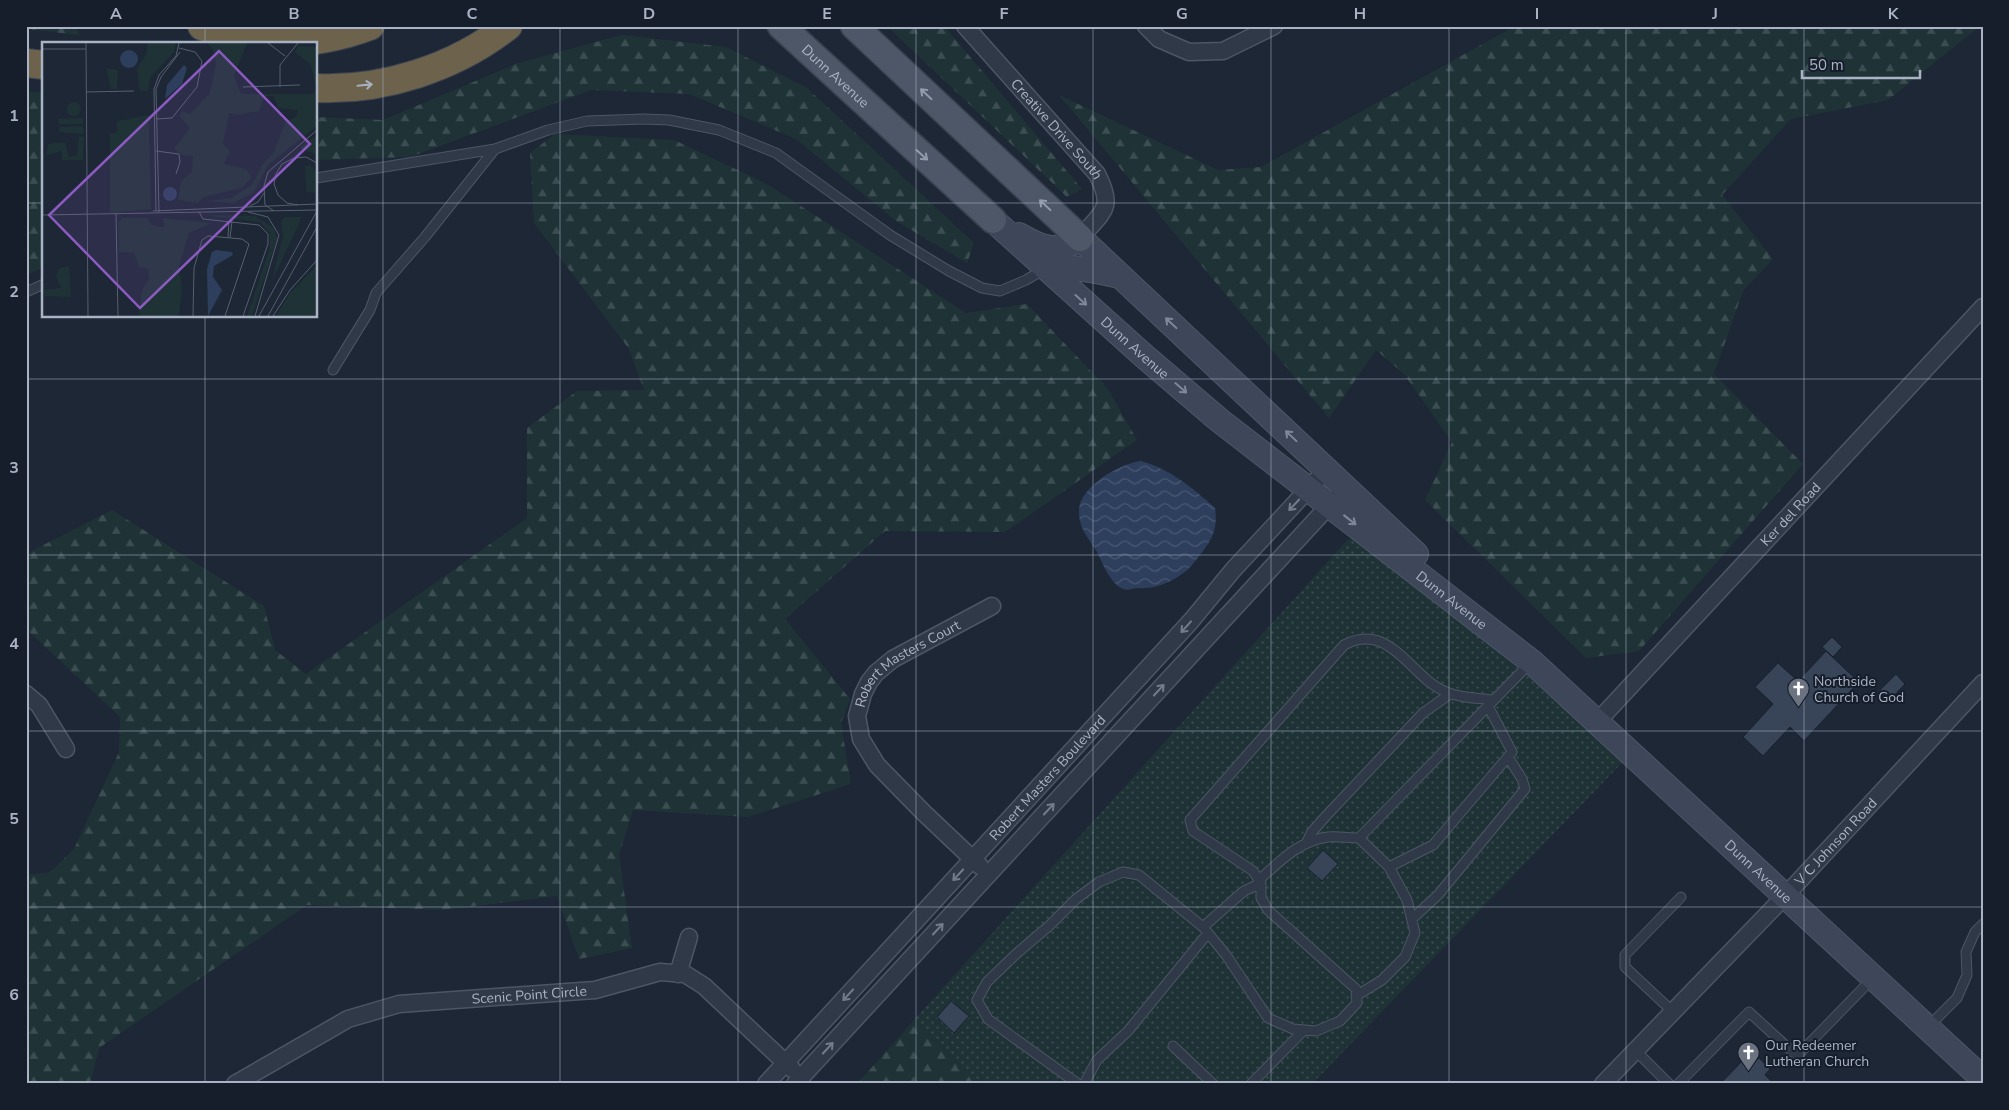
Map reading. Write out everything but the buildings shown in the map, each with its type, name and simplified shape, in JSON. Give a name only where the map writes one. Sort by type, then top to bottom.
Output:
[{"type":"highway","points":[[202,26],[221,34],[248,40],[276,42]]},
{"type":"highway","points":[[297,42],[346,35],[370,26]]},
{"type":"highway","points":[[318,88],[377,84],[417,74],[452,60],[497,35],[508,26]]},
{"type":"highway","points":[[26,63],[42,65]]},
{"type":"main road","name":"Dunn Avenue","points":[[781,26],[1046,268],[1219,420],[1532,662],[1983,1079]]},
{"type":"main road","name":"Dunn Avenue","points":[[854,26],[1512,645]]},
{"type":"main road","points":[[993,220],[1035,244],[1053,249],[1067,246],[1080,238]]},
{"type":"main road","points":[[1046,268],[1087,269],[1121,276]]},
{"type":"street","name":"Creative Drive South","points":[[965,26],[1097,174],[1106,193],[1107,203],[1080,238]]},
{"type":"street","points":[[1146,26],[1159,39],[1189,52],[1223,51],[1274,26]]},
{"type":"street","name":"Ker del Road","points":[[1597,722],[1983,307]]},
{"type":"street","name":"Robert Masters Boulevard","points":[[766,1084],[1191,621],[1233,570],[1327,469]]},
{"type":"street","name":"Robert Masters Boulevard","points":[[798,1080],[1346,488]]},
{"type":"street","name":"Robert Masters Court","points":[[989,874],[924,813],[877,765],[861,739],[857,716],[863,694],[869,682],[876,673],[893,659],[992,606]]},
{"type":"street","name":"V C Johnson Road","points":[[1603,1084],[1785,896],[1983,683]]},
{"type":"street","points":[[26,694],[39,705],[66,749]]},
{"type":"street","points":[[678,974],[689,937]]},
{"type":"street","name":"Scenic Point Circle","points":[[235,1084],[348,1019],[399,1004],[595,990],[660,972],[685,974],[704,986],[786,1063],[798,1080]]},
{"type":"lane","points":[[318,178],[495,148],[548,130],[587,120],[616,121],[643,119],[695,124],[742,138],[776,152],[890,235],[949,271],[982,288],[1000,291],[1026,280],[1046,268]]},
{"type":"lane","points":[[333,370],[370,310],[376,293],[425,237],[495,148]]},
{"type":"lane","points":[[26,292],[42,285]]},
{"type":"lane","points":[[1078,1084],[988,1019],[977,1000],[987,982],[1076,899],[1099,882],[1123,872],[1139,875],[1205,930],[1226,955],[1268,1018],[1293,1029],[1316,1031],[1340,1021],[1357,1003],[1356,989],[1268,910],[1261,898],[1260,881],[1253,871],[1193,831],[1190,820],[1344,645],[1354,639],[1363,638],[1383,643],[1400,653],[1443,691],[1491,703]]},
{"type":"lane","points":[[1359,838],[1532,662]]},
{"type":"lane","points":[[1307,842],[1311,833],[1423,714],[1450,694]]},
{"type":"lane","points":[[1389,866],[1433,844],[1512,752],[1491,703]]},
{"type":"lane","points":[[1412,919],[1438,895],[1524,789],[1522,778],[1508,757]]},
{"type":"lane","points":[[1084,1084],[1097,1060],[1128,1031],[1205,930],[1244,891],[1260,881],[1290,854],[1307,842],[1328,837],[1359,838],[1389,866],[1407,900],[1415,933],[1405,957],[1382,980],[1356,996]]},
{"type":"lane","points":[[1672,1011],[1625,967],[1624,961],[1625,955],[1681,897]]},
{"type":"lane","points":[[1927,1028],[1957,998],[1967,975],[1966,952],[1975,932],[1983,924]]},
{"type":"lane","points":[[1678,1084],[1749,1012],[1797,1056],[1873,978]]},
{"type":"lane","points":[[1251,1084],[1304,1030]]},
{"type":"lane","points":[[1173,1046],[1213,1084]]},
{"type":"lane","points":[[1634,1050],[1669,1084]]},
{"type":"green space","points":[[26,26],[76,26],[79,35],[26,29]]},
{"type":"green space","points":[[887,26],[944,26],[1082,189],[1067,197]]},
{"type":"green space","points":[[1515,26],[1980,26],[1888,100],[1791,119],[1722,195],[1773,259],[1743,291],[1714,374],[1803,464],[1639,651],[1586,658],[1425,500],[1452,442],[1404,374],[1376,350],[1329,418],[1059,95],[1218,170],[1261,167]]},
{"type":"green space","points":[[622,35],[726,47],[807,88],[974,243],[967,263],[896,221],[796,139],[689,94],[591,90],[410,157],[318,160],[318,117],[383,120],[518,63]]},
{"type":"green space","points":[[26,91],[42,93],[42,268],[26,275]]},
{"type":"green space","points":[[555,134],[674,140],[767,184],[966,313],[1027,304],[1108,389],[1137,440],[1005,532],[885,531],[785,619],[850,699],[841,723],[851,784],[748,817],[633,810],[619,855],[632,948],[579,959],[557,896],[443,910],[307,905],[99,1048],[90,1084],[26,1084],[26,875],[50,872],[74,849],[119,752],[120,717],[26,629],[26,554],[112,510],[264,606],[275,650],[306,674],[527,518],[527,428],[577,391],[644,390],[629,349],[534,223],[530,153]]},
{"type":"green space","points":[[1348,539],[1355,540],[1443,606],[1538,685],[1623,762],[1312,1084],[980,1084],[913,1021]]},
{"type":"green space","points":[[913,1021],[980,1084],[857,1084]]},
{"type":"water","points":[[1141,461],[1162,469],[1190,486],[1215,508],[1216,517],[1211,539],[1192,565],[1181,575],[1160,585],[1125,590],[1118,586],[1107,573],[1082,528],[1079,511],[1081,502],[1093,485],[1122,466]]},
{"type":"place","name":"Northside Church of God","points":[[1798,708]]},
{"type":"place","name":"Our Redeemer Lutheran Church","points":[[1749,1072]]}]
